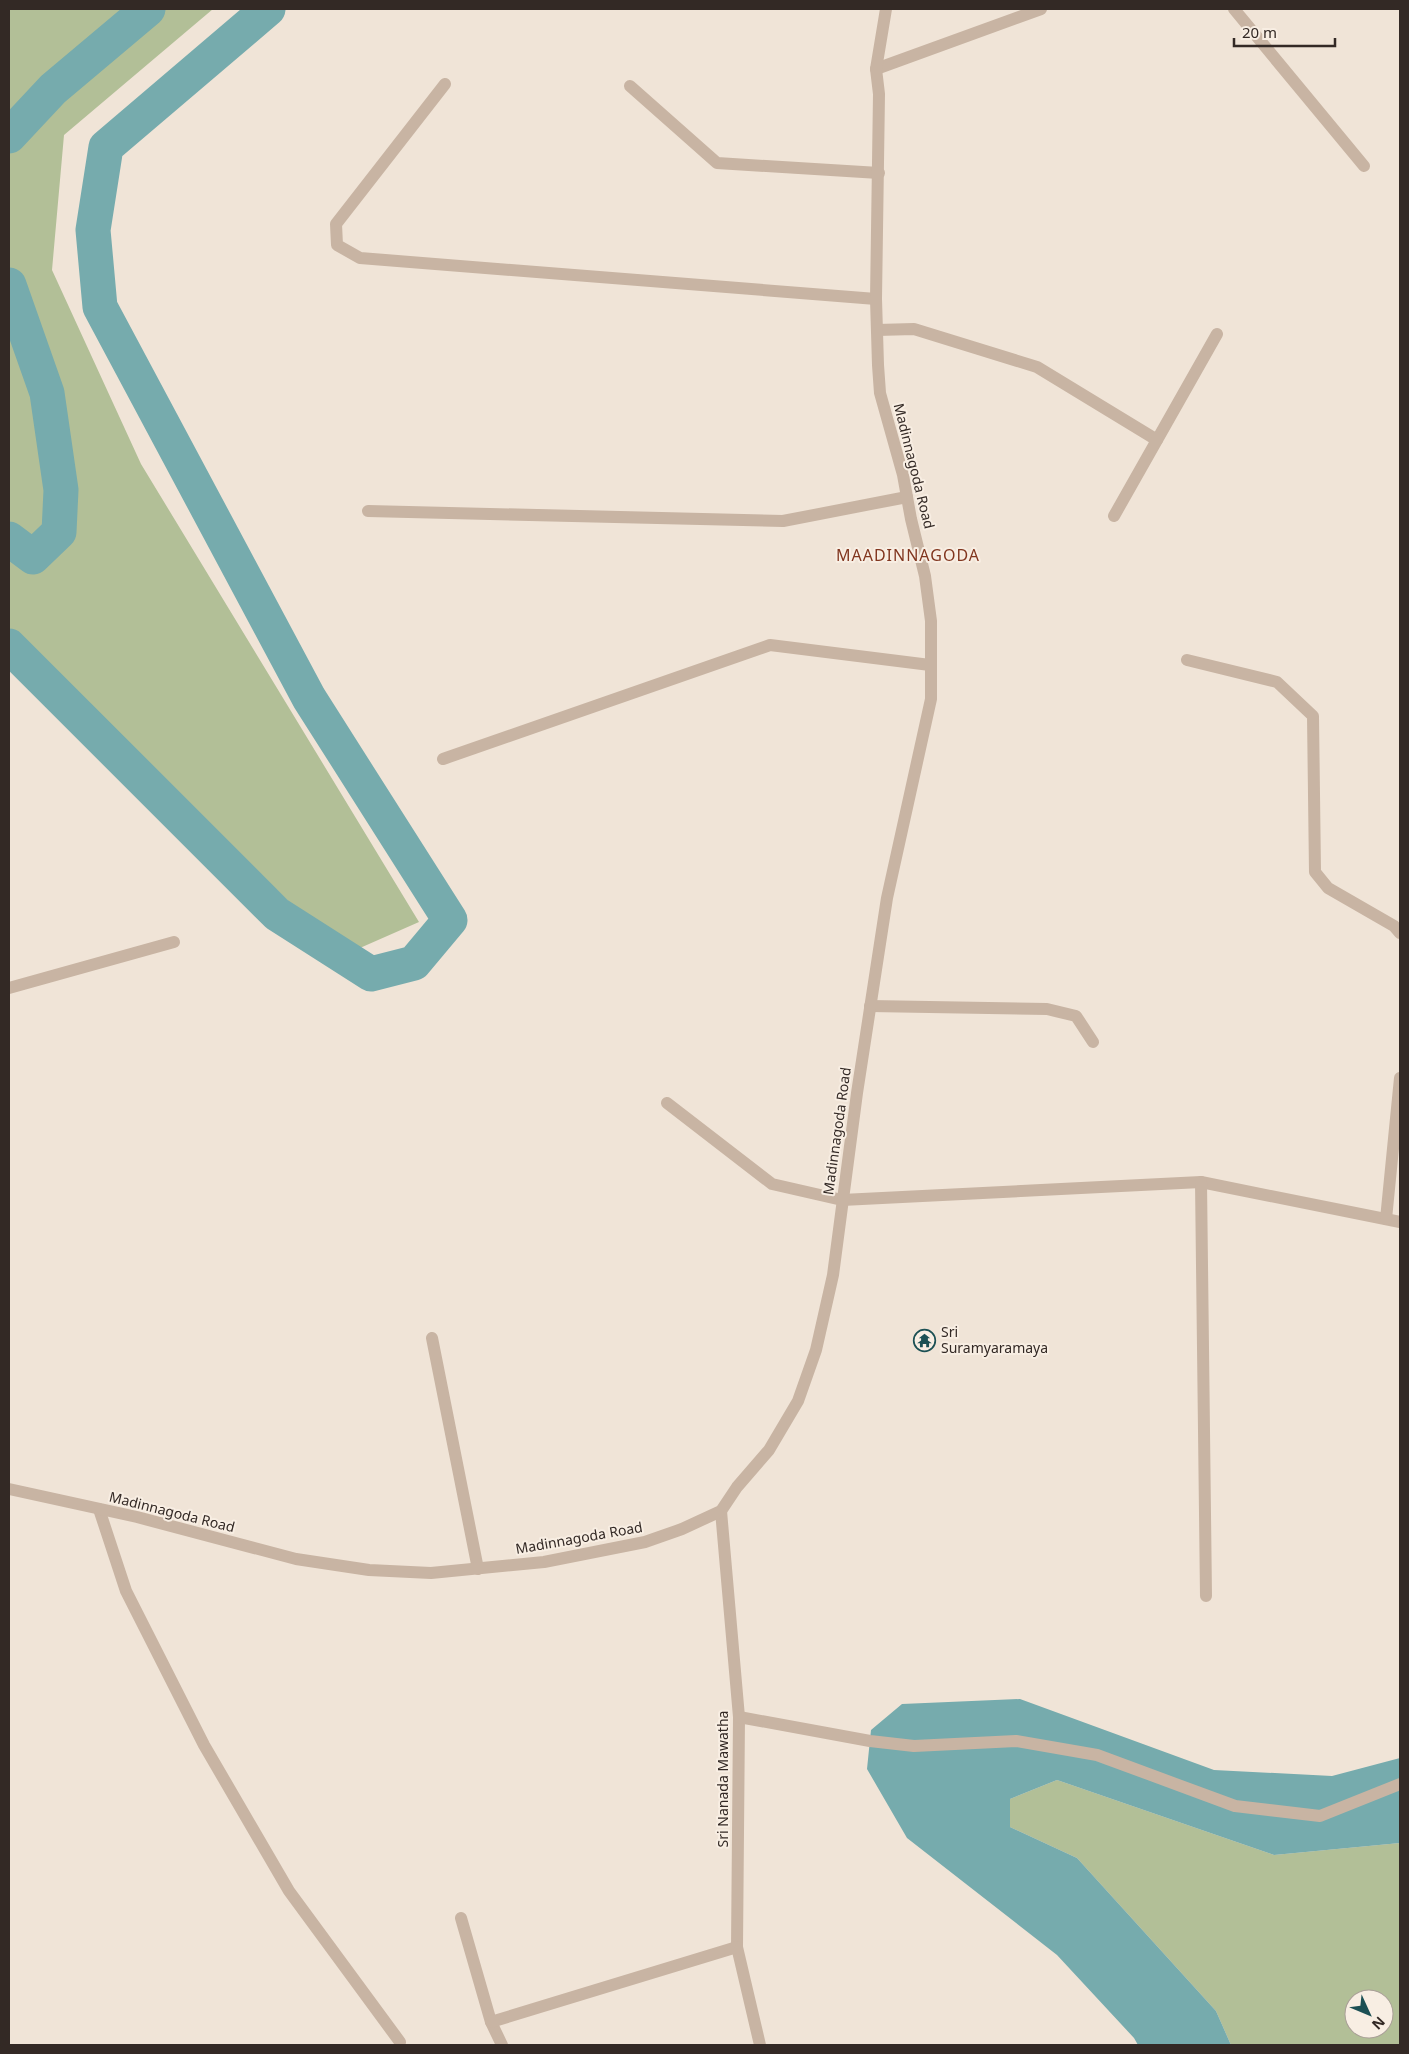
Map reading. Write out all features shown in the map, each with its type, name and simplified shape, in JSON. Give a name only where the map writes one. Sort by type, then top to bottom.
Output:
[{"type":"street","name":"Madinnagoda Road","points":[[9,1489],[99,1509],[305,1560],[369,1570],[430,1573],[544,1562],[645,1542],[682,1529],[721,1511],[737,1487],[768,1450],[798,1401],[816,1350],[833,1275],[842,1200],[887,898],[931,699],[931,621],[926,576],[903,475],[880,393],[876,299],[879,94],[876,69],[886,9]]},
{"type":"street","points":[[876,69],[1041,9]]},
{"type":"street","points":[[1234,9],[1364,166]]},
{"type":"street","points":[[445,84],[336,224],[337,245],[360,258],[876,299]]},
{"type":"street","points":[[630,86],[717,163],[879,173]]},
{"type":"street","points":[[877,330],[914,329],[1037,367],[1157,440]]},
{"type":"street","points":[[1114,516],[1217,334]]},
{"type":"street","points":[[368,511],[783,521],[907,497]]},
{"type":"street","points":[[443,758],[770,645],[930,665]]},
{"type":"street","points":[[1187,660],[1277,682],[1314,716],[1316,872],[1328,888],[1394,926],[1400,933]]},
{"type":"street","points":[[9,988],[174,942]]},
{"type":"street","points":[[870,1006],[1047,1009],[1076,1016],[1093,1042]]},
{"type":"street","points":[[1386,1219],[1400,1078]]},
{"type":"street","points":[[667,1103],[772,1184],[842,1200],[1201,1182],[1400,1222]]},
{"type":"street","points":[[1201,1182],[1206,1596]]},
{"type":"street","points":[[432,1338],[478,1569]]},
{"type":"street","points":[[99,1509],[126,1591],[204,1745],[289,1892],[400,2042]]},
{"type":"street","name":"Sri Nanada Mawatha","points":[[721,1511],[740,1717],[737,1947],[760,2045]]},
{"type":"street","points":[[740,1717],[870,1741],[914,1746],[1016,1741],[1098,1755],[1236,1806],[1320,1816],[1400,1784]]},
{"type":"street","points":[[461,1918],[491,2022],[502,2045]]},
{"type":"street","points":[[491,2022],[737,1947]]},
{"type":"green space","points":[[9,9],[213,9],[64,135],[52,270],[141,464],[419,922],[344,955],[9,632]]},
{"type":"green space","points":[[1057,1780],[1274,1855],[1400,1843],[1400,2045],[1231,2045],[1216,2011],[1077,1858],[1010,1827],[1010,1799]]},
{"type":"water","points":[[1020,1699],[1214,1770],[1332,1776],[1400,1758],[1400,1843],[1274,1855],[1057,1780],[1010,1799],[1010,1827],[1077,1858],[1216,2011],[1231,2045],[1138,2045],[1134,2038],[1057,1955],[907,1838],[867,1769],[871,1730],[902,1704]]},
{"type":"waterway","points":[[9,136],[53,89],[148,9]]},
{"type":"waterway","points":[[9,646],[277,914],[371,974],[414,963],[450,920],[309,698],[100,307],[93,230],[106,147],[268,9]]},
{"type":"waterway","points":[[9,285],[47,393],[61,490],[59,532],[33,557],[9,539]]},
{"type":"place","name":"Sri Suramyaramaya","points":[[925,1340]]},
{"type":"district","name":"MAADINNAGODA","points":[[908,555]]}]
